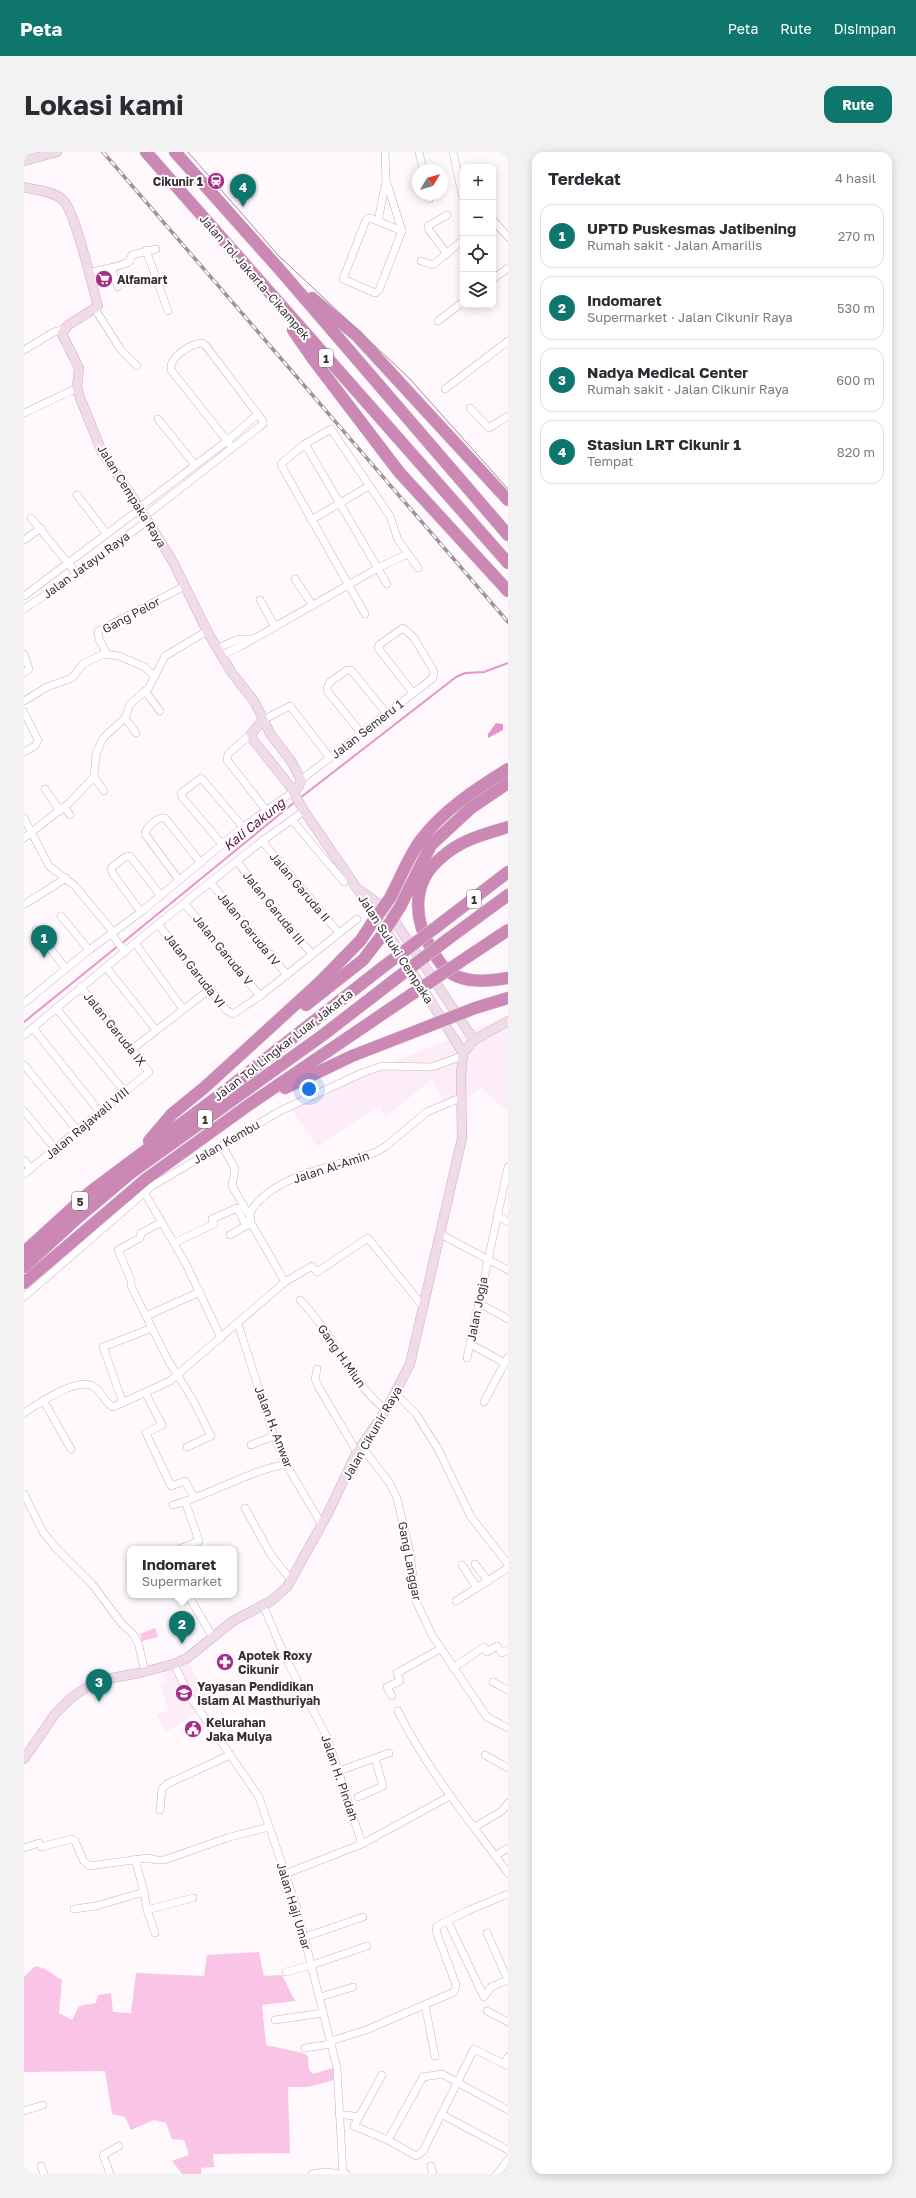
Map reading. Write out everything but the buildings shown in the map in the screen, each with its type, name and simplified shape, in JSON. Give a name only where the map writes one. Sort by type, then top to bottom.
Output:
[{"type":"highway","name":"Jalan Tol Jakarta–Cikampek","points":[[146,152],[267,292],[508,563]]},
{"type":"highway","name":"Jalan Tol Jakarta–Cikampek","points":[[175,152],[281,271],[508,535]]},
{"type":"highway","points":[[281,271],[357,336],[508,500]]},
{"type":"highway","points":[[267,292],[313,359],[396,468],[508,591]]},
{"type":"highway","points":[[140,1153],[172,1114],[252,1045],[320,982],[361,940],[390,898],[418,845],[430,830],[457,804],[508,769]]},
{"type":"highway","points":[[252,1045],[278,1028],[363,960],[383,935],[400,906],[429,848],[471,808],[508,783]]},
{"type":"highway","points":[[484,798],[508,788]]},
{"type":"highway","points":[[508,827],[476,836],[456,846],[441,857],[429,871],[423,884],[417,906],[421,930],[436,957],[449,972],[478,982],[508,978]]},
{"type":"highway","name":"Jalan Tol Lingkar Luar Jakarta","points":[[24,1252],[90,1192],[140,1153],[221,1094],[508,872]]},
{"type":"highway","name":"Jalan Tol Lingkar Luar Jakarta","points":[[24,1267],[74,1221],[131,1173],[323,1035],[392,981],[508,895]]},
{"type":"highway","points":[[24,1284],[146,1179],[250,1104],[508,930]]},
{"type":"highway","points":[[250,1104],[352,1056],[475,1008],[508,998]]},
{"type":"street","points":[[24,161],[57,152]]},
{"type":"street","points":[[378,221],[386,181],[385,152]]},
{"type":"street","points":[[419,152],[422,164]]},
{"type":"street","points":[[453,152],[460,185]]},
{"type":"street","points":[[386,181],[402,231],[377,292],[372,292],[344,281],[343,278],[366,220],[378,221],[402,231]]},
{"type":"street","points":[[24,186],[55,195],[66,203],[70,211],[98,306],[63,330],[54,332],[24,350]]},
{"type":"street","points":[[447,215],[428,226],[428,230],[447,254]]},
{"type":"street","points":[[496,223],[508,237]]},
{"type":"street","points":[[421,261],[433,265],[460,243]]},
{"type":"street","points":[[88,273],[129,262],[132,255],[146,250],[156,249]]},
{"type":"street","points":[[146,250],[168,311]]},
{"type":"street","points":[[111,268],[118,287]]},
{"type":"street","points":[[496,277],[508,268]]},
{"type":"street","points":[[438,321],[460,304]]},
{"type":"street","points":[[95,309],[116,345],[138,366]]},
{"type":"street","name":"Jalan Cempaka Raya","points":[[63,330],[64,338],[79,368],[77,388],[80,398],[102,452],[143,513],[185,586],[207,631],[254,701],[271,735],[291,761],[301,780]]},
{"type":"street","points":[[445,389],[508,341]]},
{"type":"street","points":[[143,513],[232,447],[263,424],[258,414],[202,343],[196,343],[173,359],[170,365],[171,370],[232,447]]},
{"type":"street","points":[[24,413],[77,388]]},
{"type":"street","points":[[470,408],[489,428],[508,416]]},
{"type":"street","points":[[143,513],[195,465],[227,441],[258,414]]},
{"type":"street","points":[[158,419],[195,465]]},
{"type":"street","points":[[365,614],[281,465],[305,444],[331,429],[390,516],[398,540],[418,568]]},
{"type":"street","points":[[305,444],[387,584]]},
{"type":"street","points":[[311,520],[369,486]]},
{"type":"street","points":[[77,495],[107,534]]},
{"type":"street","name":"Jalan Jatayu Raya","points":[[24,596],[107,534],[143,513]]},
{"type":"street","name":"Jalan Jatayu Raya","points":[[24,609],[77,574],[143,513]]},
{"type":"street","points":[[30,518],[41,528],[77,574]]},
{"type":"street","points":[[24,540],[41,528]]},
{"type":"street","points":[[220,652],[243,645],[378,568],[407,554]]},
{"type":"street","points":[[295,580],[313,606]]},
{"type":"street","name":"Gang Pelor","points":[[107,654],[99,639],[98,631],[185,586]]},
{"type":"street","points":[[260,600],[275,627]]},
{"type":"street","name":"Jalan Semeru 1","points":[[301,780],[433,678],[434,671],[414,638],[406,629],[398,630],[379,645],[379,651],[413,693]]},
{"type":"street","points":[[24,838],[34,832],[62,809],[94,777],[96,754],[103,738],[125,718],[130,704],[145,691],[155,677],[165,656],[207,631]]},
{"type":"street","points":[[220,652],[228,644],[243,638],[252,639]]},
{"type":"street","points":[[24,654],[27,671]]},
{"type":"street","points":[[24,701],[47,687],[72,678],[83,664],[99,655],[107,654],[119,656],[145,667],[155,677]]},
{"type":"street","points":[[362,734],[328,692],[326,688],[330,682],[347,670],[351,670],[387,714]]},
{"type":"street","points":[[145,691],[160,712]]},
{"type":"street","points":[[266,810],[227,760],[228,754],[251,734],[264,720],[290,706],[330,758]]},
{"type":"street","points":[[24,712],[38,740],[35,746],[24,752]]},
{"type":"street","points":[[128,722],[136,733]]},
{"type":"street","points":[[251,734],[298,800],[356,888]]},
{"type":"street","points":[[94,777],[104,791]]},
{"type":"street","points":[[222,844],[182,797],[181,793],[184,789],[201,778],[243,827]]},
{"type":"street","points":[[24,1035],[106,967],[123,950],[135,943],[262,841],[292,820],[298,800],[301,780]]},
{"type":"street","points":[[45,789],[62,809],[70,815]]},
{"type":"street","points":[[24,1003],[89,950],[113,935],[243,827],[266,810],[298,800]]},
{"type":"street","points":[[24,818],[34,832],[49,866],[75,886],[123,950]]},
{"type":"street","points":[[179,880],[146,834],[146,829],[159,819],[165,818],[201,863]]},
{"type":"street","points":[[292,820],[344,882]]},
{"type":"street","name":"Jalan Garuda II","points":[[262,841],[339,933]]},
{"type":"street","points":[[141,912],[111,870],[125,857],[133,858],[161,896]]},
{"type":"street","name":"Jalan Garuda III","points":[[237,861],[274,910],[312,954]]},
{"type":"street","points":[[25,904],[66,878]]},
{"type":"street","name":"Jalan Garuda IV","points":[[210,882],[287,975]]},
{"type":"street","name":"Jalan Suluki Cempaka","points":[[356,888],[388,911],[474,1040]]},
{"type":"street","name":"Jalan Suluki Cempaka","points":[[356,888],[383,935],[462,1054]]},
{"type":"street","name":"Jalan Garuda V","points":[[185,904],[260,996]]},
{"type":"street","points":[[61,916],[89,950]]},
{"type":"street","points":[[260,996],[357,919]]},
{"type":"street","points":[[383,935],[397,923]]},
{"type":"street","name":"Jalan Garuda VI","points":[[158,924],[228,1012],[233,1014],[260,996]]},
{"type":"street","points":[[36,930],[66,969]]},
{"type":"street","points":[[135,943],[183,1009]]},
{"type":"street","points":[[106,967],[156,1030]]},
{"type":"street","name":"Jalan Garuda IX","points":[[81,987],[149,1072]]},
{"type":"street","points":[[131,1050],[210,989]]},
{"type":"street","points":[[56,1008],[124,1092]]},
{"type":"street","points":[[462,1054],[474,1040],[508,1021]]},
{"type":"street","points":[[33,1028],[99,1111]]},
{"type":"street","name":"Jalan Cikunir Raya","points":[[24,1759],[55,1714],[78,1693],[101,1680],[145,1672],[174,1664],[186,1658],[212,1636],[233,1621],[281,1594],[291,1580],[322,1524],[359,1449],[386,1410],[410,1364],[422,1305],[462,1138],[460,1098],[462,1054]]},
{"type":"street","name":"Jalan Kembu","points":[[24,1297],[144,1192],[280,1111],[362,1073],[390,1066],[432,1067],[462,1054]]},
{"type":"street","points":[[24,1065],[77,1130]]},
{"type":"street","name":"Jalan Rajawali VIII","points":[[24,1174],[99,1111],[149,1072]]},
{"type":"street","name":"Jalan Al-Amin","points":[[250,1220],[250,1212],[256,1205],[282,1184],[313,1171],[339,1165],[376,1152],[394,1140],[427,1112],[460,1098]]},
{"type":"street","points":[[24,1111],[55,1149]]},
{"type":"street","points":[[222,1145],[235,1169],[232,1186],[285,1282]]},
{"type":"street","points":[[24,1160],[31,1169]]},
{"type":"street","name":"Jalan Jogja","points":[[467,1358],[477,1302],[508,1167]]},
{"type":"street","points":[[144,1192],[174,1243],[200,1292],[221,1338]]},
{"type":"street","points":[[174,1243],[214,1224],[212,1219],[237,1208],[244,1222],[250,1220]]},
{"type":"street","points":[[497,1215],[508,1222]]},
{"type":"street","points":[[230,1235],[250,1220]]},
{"type":"street","points":[[162,1222],[141,1233],[140,1238],[118,1250],[131,1280],[131,1286],[152,1328],[193,1400],[210,1436],[187,1447]]},
{"type":"street","points":[[440,1234],[508,1270]]},
{"type":"street","points":[[24,1413],[43,1400],[73,1387],[85,1385],[95,1387],[113,1407],[163,1386],[238,1324],[285,1282],[312,1266],[317,1272],[368,1238],[422,1305]]},
{"type":"street","points":[[146,1316],[200,1292]]},
{"type":"street","name":"Gang H.Miun","points":[[300,1300],[314,1314],[357,1379],[386,1410]]},
{"type":"street","points":[[477,1302],[508,1319]]},
{"type":"street","name":"Jalan H. Anwar","points":[[238,1324],[274,1436],[286,1464],[322,1524]]},
{"type":"street","points":[[123,1403],[103,1347],[152,1328]]},
{"type":"street","points":[[470,1344],[506,1360],[484,1402]]},
{"type":"street","name":"Gang Langgar","points":[[317,1370],[315,1379],[318,1386],[359,1449],[389,1482],[397,1498],[410,1553],[416,1601],[440,1649],[487,1717],[508,1728]]},
{"type":"street","points":[[395,1393],[416,1414],[438,1449],[471,1517],[508,1564]]},
{"type":"street","points":[[146,1394],[162,1425],[146,1433],[171,1486],[185,1481],[194,1498]]},
{"type":"street","points":[[43,1400],[71,1449]]},
{"type":"street","points":[[251,1445],[274,1436]]},
{"type":"street","points":[[173,1505],[185,1502],[255,1472],[286,1464]]},
{"type":"street","points":[[24,1494],[43,1532],[56,1548],[92,1584],[122,1624],[133,1634],[138,1642],[145,1672]]},
{"type":"street","points":[[185,1502],[199,1541],[186,1546]]},
{"type":"street","points":[[245,1508],[271,1555],[291,1580]]},
{"type":"street","points":[[475,1564],[488,1581]]},
{"type":"street","points":[[462,1566],[477,1588]]},
{"type":"street","points":[[456,1601],[508,1568]]},
{"type":"street","points":[[190,1598],[212,1636]]},
{"type":"street","name":"Jalan H. Pindah","points":[[263,1605],[286,1659],[327,1737],[362,1844]]},
{"type":"street","points":[[453,1668],[484,1647],[488,1652],[497,1646],[502,1653],[508,1650]]},
{"type":"street","points":[[392,1696],[387,1687],[400,1680],[397,1672],[440,1649]]},
{"type":"street","name":"Jalan Haji Umar","points":[[174,1664],[189,1695],[259,1797],[285,1874],[312,1965],[337,2068],[344,2174]]},
{"type":"street","points":[[493,1682],[508,1690]]},
{"type":"street","points":[[398,1711],[409,1734],[450,1796],[475,1827],[508,1873]]},
{"type":"street","points":[[339,1771],[389,1752]]},
{"type":"street","points":[[160,1810],[162,1789],[167,1784],[230,1755]]},
{"type":"street","points":[[485,1755],[508,1768]]},
{"type":"street","points":[[358,1797],[384,1786],[375,1758]]},
{"type":"street","points":[[285,1874],[362,1844],[450,1796]]},
{"type":"street","points":[[475,1827],[502,1811],[508,1803]]},
{"type":"street","points":[[24,1848],[39,1843],[41,1847],[72,1839],[75,1841],[83,1860],[90,1866],[135,1859],[148,1858],[164,1860],[230,1837],[269,1827]]},
{"type":"street","points":[[495,1856],[508,1848]]},
{"type":"street","points":[[135,1859],[144,1892],[147,1910],[155,1933]]},
{"type":"street","points":[[74,1909],[96,1906],[144,1892]]},
{"type":"street","points":[[305,2048],[331,2043],[451,1994],[456,1989],[436,1931],[438,1924],[508,1894]]},
{"type":"street","points":[[147,1910],[193,1898]]},
{"type":"street","points":[[304,1937],[363,1917]]},
{"type":"street","points":[[450,1926],[484,1997],[490,1987],[508,1980],[487,1933]]},
{"type":"street","points":[[286,1972],[312,1965],[367,1946]]},
{"type":"street","points":[[320,1998],[353,1988]]},
{"type":"street","points":[[426,2004],[435,2056]]},
{"type":"street","points":[[487,2011],[508,2022]]},
{"type":"street","points":[[275,2020],[323,2013]]},
{"type":"street","points":[[382,2075],[354,2126],[388,2140],[416,2156],[423,2151],[456,2082],[474,2049],[506,2065],[508,2057]]},
{"type":"street","points":[[388,2140],[423,2077],[442,2074],[508,2110]]},
{"type":"street","points":[[24,2111],[43,2105]]},
{"type":"street","points":[[339,2114],[359,2117]]},
{"type":"street","points":[[441,2114],[508,2150]]},
{"type":"street","points":[[110,2174],[103,2155],[119,2146]]},
{"type":"street","points":[[497,2174],[508,2160]]},
{"type":"street","points":[[41,2166],[44,2174]]},
{"type":"street","points":[[431,2166],[433,2174]]},
{"type":"street","points":[[312,2174],[344,2174]]},
{"type":"shaded area","points":[[496,723],[503,724],[503,730],[488,738],[488,734]]},
{"type":"shaded area","points":[[508,1016],[508,1112],[482,1088],[468,1097],[446,1104],[432,1079],[386,1117],[379,1106],[317,1147],[288,1104]]},
{"type":"shaded area","points":[[155,1628],[158,1637],[142,1641],[140,1634]]},
{"type":"shaded area","name":"Yayasan Pendidikan Islam Al Masthuriyah","points":[[188,1662],[210,1701],[195,1709],[196,1713],[166,1732],[156,1715],[169,1709],[160,1685],[167,1681],[163,1673],[177,1669]]},
{"type":"shaded area","points":[[259,1952],[264,1976],[282,1975],[295,2001],[262,2005],[266,2045],[303,2053],[308,2056],[309,2070],[313,2074],[333,2068],[334,2080],[308,2087],[288,2087],[290,2153],[213,2154],[214,2167],[201,2168],[201,2174],[182,2174],[172,2161],[189,2155],[184,2140],[172,2139],[166,2123],[154,2120],[131,2130],[125,2117],[112,2114],[105,2071],[24,2072],[24,1977],[35,1966],[43,1968],[62,1980],[59,2013],[72,2020],[79,2006],[96,2003],[98,1995],[111,1993],[113,2012],[131,2013],[136,1973],[204,1976],[207,1955]]},
{"type":"waterway","name":"Kali Cakung","points":[[300,798],[456,677],[465,673],[484,672],[508,663]]},
{"type":"waterway","name":"Kali Cakung","points":[[121,944],[296,801]]},
{"type":"waterway","name":"Kali Cakung","points":[[24,1022],[118,946]]},
{"type":"waterway","points":[[502,2174],[508,2167]]},
{"type":"tram line","points":[[188,152],[278,255],[409,378],[508,489]]},
{"type":"railway","points":[[103,152],[508,622]]},
{"type":"place","name":"Cikunir 1","points":[[216,181]]},
{"type":"place","name":"Stasiun LRT Cikunir 1","points":[[243,207]]},
{"type":"place","name":"Alfamart","points":[[104,279]]},
{"type":"place","name":"UPTD Puskesmas Jatibening","points":[[44,958]]},
{"type":"place","name":"Indomaret","points":[[182,1644]]},
{"type":"place","name":"Apotek Roxy Cikunir","points":[[225,1662]]},
{"type":"place","name":"Yayasan Pendidikan Islam Al Masthuriyah","points":[[184,1693]]},
{"type":"place","name":"Nadya Medical Center","points":[[99,1702]]},
{"type":"place","name":"Kelurahan Jaka Mulya","points":[[193,1729]]}]
